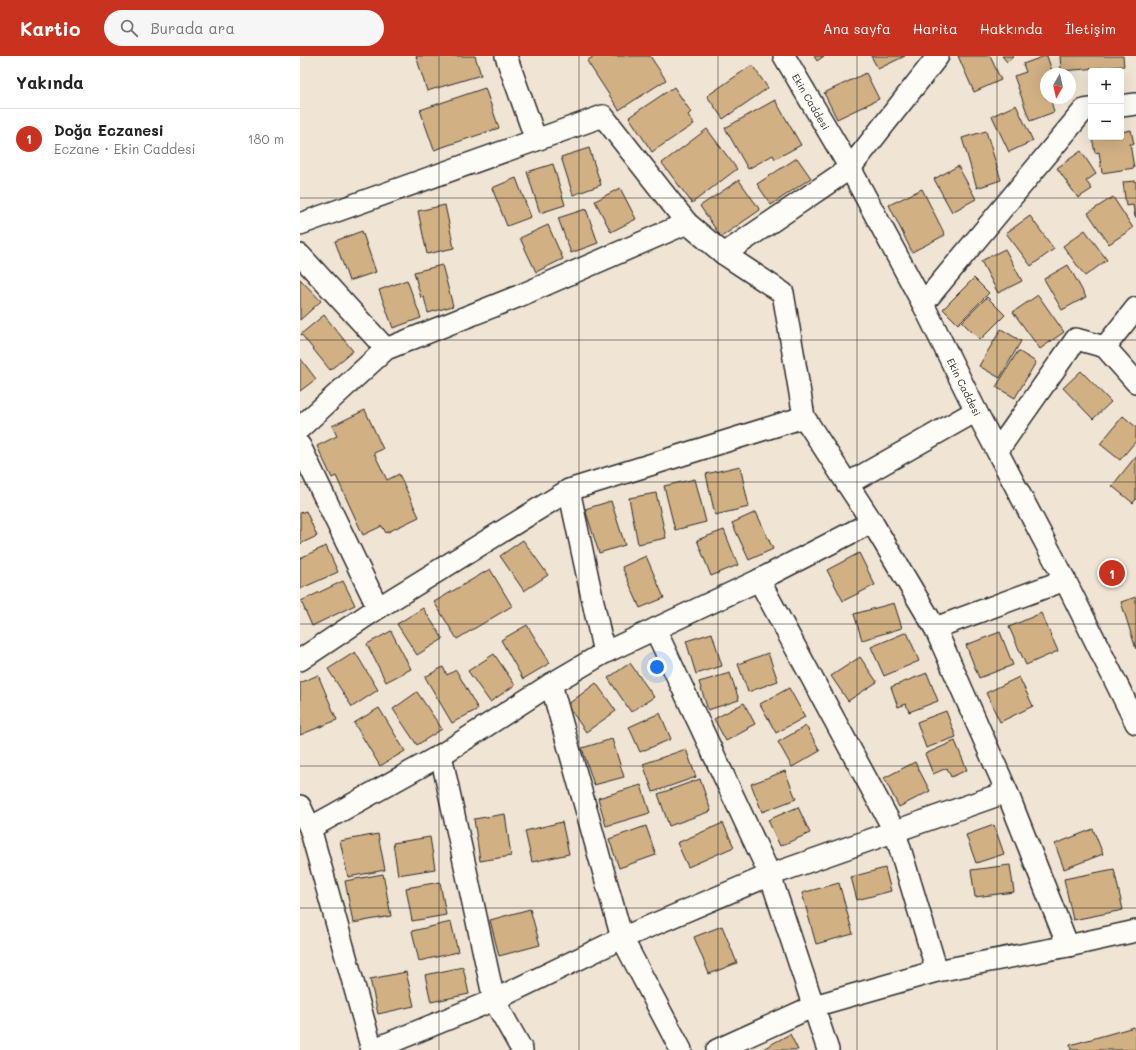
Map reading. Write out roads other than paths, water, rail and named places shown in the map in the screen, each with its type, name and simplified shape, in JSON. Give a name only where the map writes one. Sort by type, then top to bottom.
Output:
[{"type":"street","points":[[506,56],[536,140]]},
{"type":"street","name":"Ekin Caddesi","points":[[784,56],[850,168],[923,304],[976,411],[998,450],[1065,580],[1136,722]]},
{"type":"street","points":[[724,254],[850,168],[938,56]]},
{"type":"street","points":[[1124,106],[1136,104]]},
{"type":"street","points":[[923,304],[1084,110],[1088,109]]},
{"type":"street","points":[[300,224],[603,116],[687,223],[724,254],[783,293],[804,417],[872,522],[935,628],[1007,792],[1068,946]]},
{"type":"street","points":[[300,428],[386,348],[519,296],[687,223]]},
{"type":"street","points":[[300,255],[386,348]]},
{"type":"street","points":[[1105,347],[1136,308]]},
{"type":"street","points":[[998,450],[1076,339],[1105,347],[1136,382]]},
{"type":"street","points":[[847,484],[976,411]]},
{"type":"street","points":[[300,660],[378,608],[570,490],[804,417]]},
{"type":"street","points":[[300,446],[378,608]]},
{"type":"street","points":[[570,490],[604,653]]},
{"type":"street","points":[[310,828],[441,755],[551,684],[604,653],[759,580],[872,522]]},
{"type":"street","points":[[759,580],[895,832],[937,971]]},
{"type":"street","points":[[935,628],[1065,580]]},
{"type":"street","points":[[655,629],[770,875],[828,1050]]},
{"type":"street","points":[[551,684],[622,938],[681,1050]]},
{"type":"street","points":[[441,755],[494,1000],[522,1050]]},
{"type":"street","points":[[300,806],[310,828],[372,1050],[494,1000],[622,938],[770,875],[1007,792]]},
{"type":"street","points":[[717,1050],[814,1006],[937,971],[1068,946],[1136,931]]},
{"type":"place","name":"Doğa Eczanesi","points":[[1112,573]]}]
